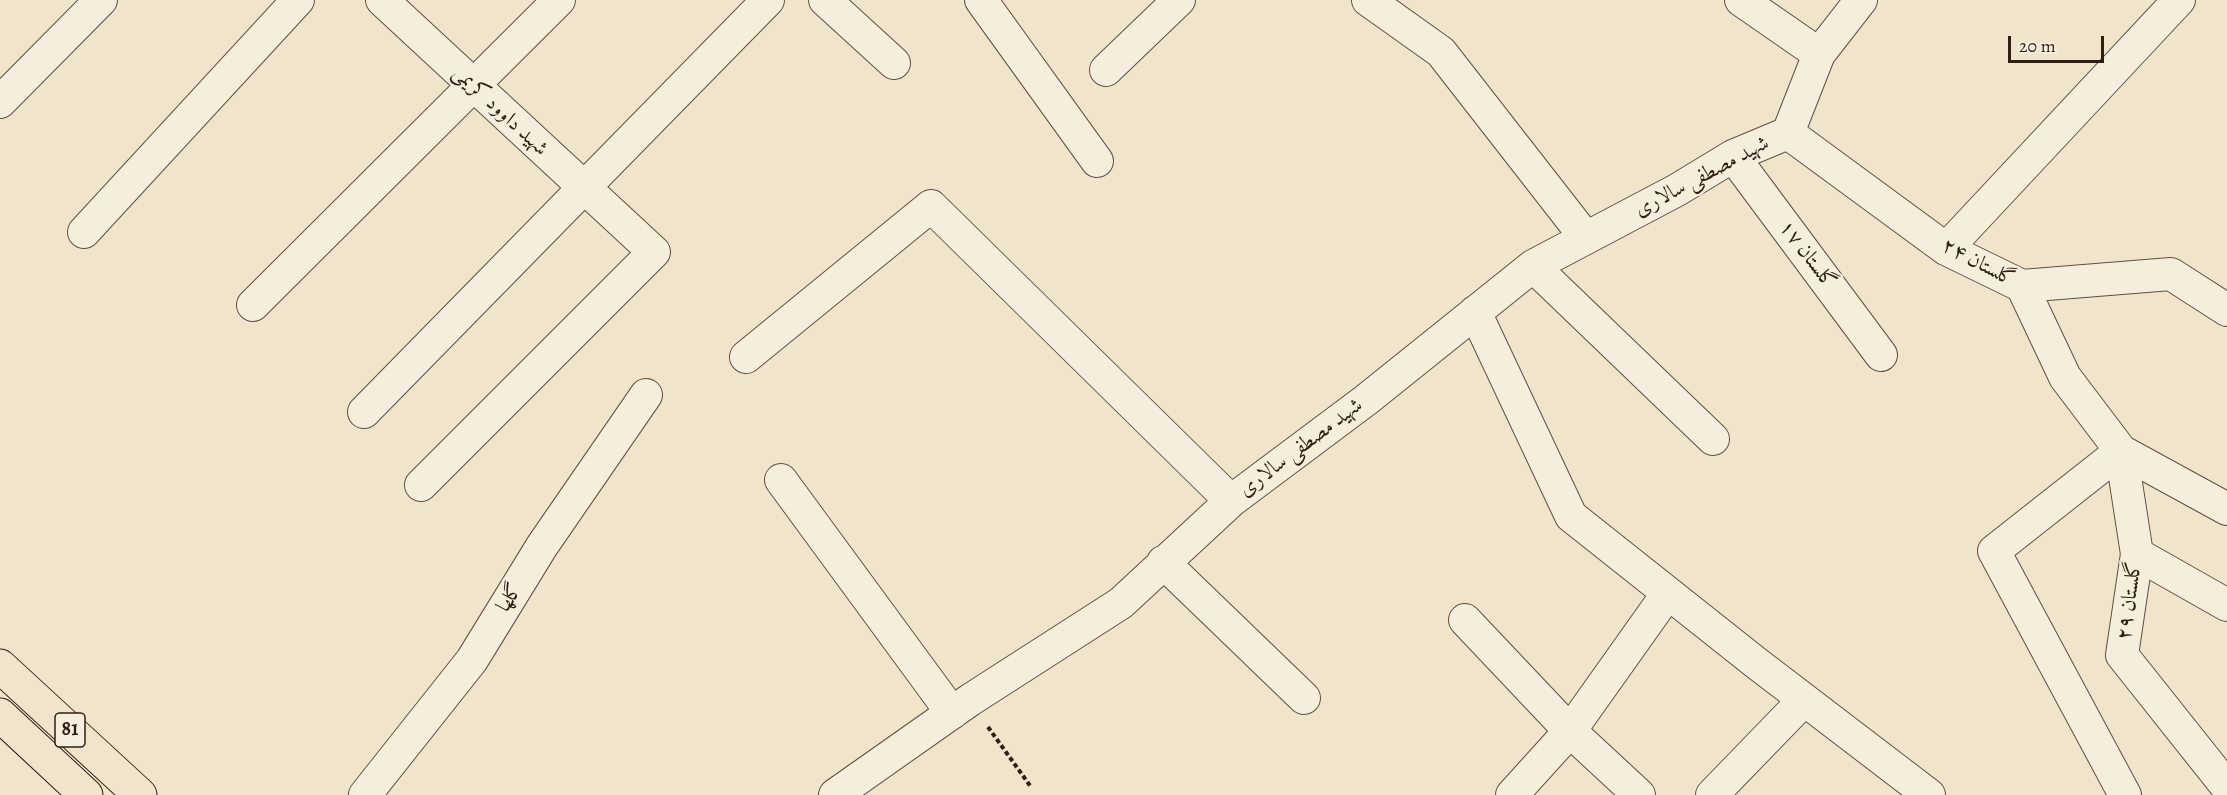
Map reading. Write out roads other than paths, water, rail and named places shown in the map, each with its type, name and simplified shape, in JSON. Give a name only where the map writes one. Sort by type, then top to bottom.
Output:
[{"type":"highway","name":"81","points":[[0,666],[140,795]]},
{"type":"highway","name":"81","points":[[0,715],[86,795]]},
{"type":"street","points":[[0,102],[102,0]]},
{"type":"street","points":[[84,232],[298,0]]},
{"type":"street","name":"شهید داوود کریمی","points":[[382,0],[654,252],[421,485]]},
{"type":"street","points":[[253,305],[559,0]]},
{"type":"street","points":[[364,412],[768,0]]},
{"type":"street","points":[[825,0],[894,63]]},
{"type":"street","points":[[981,0],[1097,161]]},
{"type":"street","points":[[1106,70],[1179,0]]},
{"type":"street","points":[[1368,0],[1441,52],[1586,238]]},
{"type":"street","points":[[1741,0],[1819,54]]},
{"type":"street","points":[[1788,134],[1819,54],[1861,0]]},
{"type":"street","points":[[1946,249],[2179,0]]},
{"type":"street","name":"شهید مصطفی سالاری","points":[[835,795],[961,707],[1121,603],[1231,501],[1366,400],[1533,266],[1677,190],[1733,156],[1788,134]]},
{"type":"street","name":"گلستان ۲۴","points":[[1788,134],[1946,249],[2022,286],[2171,274],[2227,310]]},
{"type":"street","name":"گلستان ۱۷","points":[[1733,156],[1881,355]]},
{"type":"street","points":[[746,357],[931,206],[1231,501]]},
{"type":"street","points":[[1533,266],[1713,439]]},
{"type":"street","points":[[2022,286],[2065,377],[2121,451],[2227,509]]},
{"type":"street","points":[[1475,312],[1571,516],[1804,700],[1929,795]]},
{"type":"street","name":"گلها","points":[[365,795],[472,660],[542,546],[646,395]]},
{"type":"street","points":[[2121,451],[1994,551],[2125,795]]},
{"type":"street","name":"گلستان ۲۹","points":[[2121,451],[2137,554],[2122,655],[2227,787]]},
{"type":"street","points":[[781,480],[961,707]]},
{"type":"street","points":[[2137,554],[2227,605]]},
{"type":"street","points":[[1163,562],[1304,698]]},
{"type":"street","points":[[1512,795],[1570,731],[1668,593]]},
{"type":"street","points":[[1465,620],[1570,731],[1639,795]]},
{"type":"street","points":[[1712,795],[1804,700]]}]
